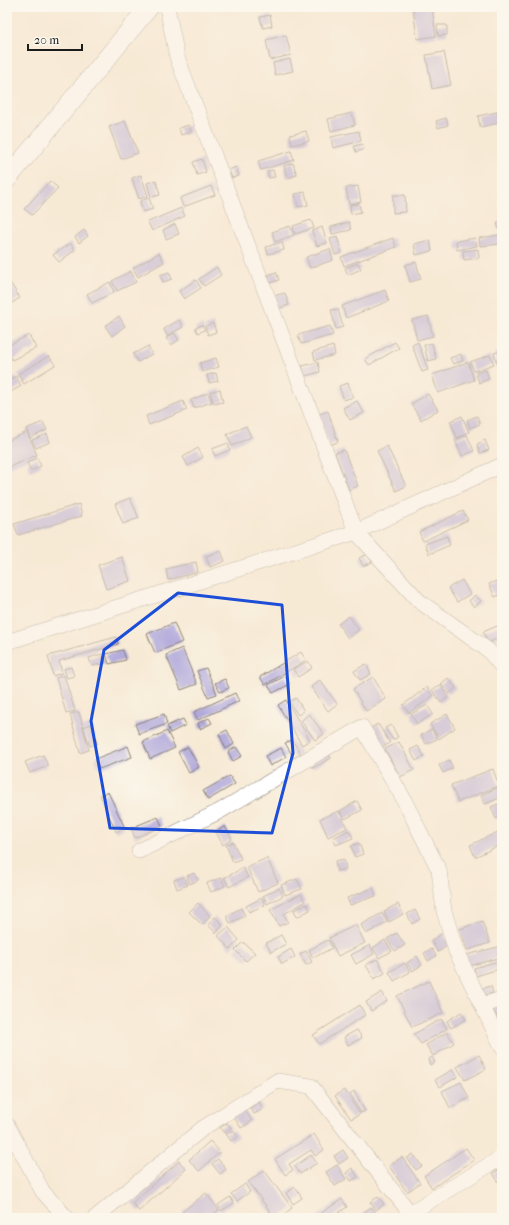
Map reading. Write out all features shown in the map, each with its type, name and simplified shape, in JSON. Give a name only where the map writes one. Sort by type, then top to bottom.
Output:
[{"type":"street","points":[[7,179],[149,7]]},
{"type":"street","points":[[166,7],[177,57],[356,532],[419,601],[488,650],[502,667]]},
{"type":"street","points":[[7,642],[356,532],[502,465]]},
{"type":"street","points":[[139,851],[220,811],[362,727],[402,796],[439,870],[444,911],[456,952],[483,1005],[502,1047]]},
{"type":"street","points":[[483,1005],[502,999]]},
{"type":"street","points":[[95,1218],[203,1128],[276,1081],[311,1086],[412,1216],[502,1157]]},
{"type":"street","points":[[7,1125],[43,1192],[67,1218]]},
{"type":"highlighted area","points":[[178,593],[282,605],[293,753],[272,833],[110,828],[91,721],[104,650]]},
{"type":"building","points":[[432,7],[436,36],[417,39],[413,8]]},
{"type":"building","points":[[270,15],[272,26],[263,28],[260,17]]},
{"type":"building","points":[[437,25],[447,25],[447,35],[438,36]]},
{"type":"building","points":[[286,35],[291,55],[270,60],[266,40]]},
{"type":"building","points":[[444,52],[451,85],[432,89],[426,55]]},
{"type":"building","points":[[290,59],[293,71],[275,75],[273,63]]},
{"type":"building","points":[[497,112],[499,123],[480,127],[478,116]]},
{"type":"building","points":[[352,113],[355,125],[331,131],[328,119]]},
{"type":"building","points":[[446,118],[448,125],[438,128],[436,121]]},
{"type":"building","points":[[125,121],[138,153],[121,159],[109,127]]},
{"type":"building","points":[[189,125],[191,132],[181,135],[179,128]]},
{"type":"building","points":[[306,131],[309,141],[292,145],[290,135]]},
{"type":"building","points":[[359,131],[361,141],[333,148],[331,137]]},
{"type":"building","points":[[362,144],[363,150],[356,152],[354,146]]},
{"type":"building","points":[[291,151],[294,160],[261,170],[258,161]]},
{"type":"building","points":[[202,159],[206,172],[197,175],[193,162]]},
{"type":"building","points":[[293,163],[297,175],[287,178],[284,166]]},
{"type":"building","points":[[236,167],[239,176],[232,178],[229,170]]},
{"type":"building","points":[[273,170],[275,177],[269,178],[267,171]]},
{"type":"building","points":[[141,175],[148,196],[139,199],[132,178]]},
{"type":"building","points":[[156,180],[160,195],[151,197],[147,183]]},
{"type":"building","points":[[50,181],[58,188],[32,215],[24,209]]},
{"type":"building","points":[[211,186],[215,195],[183,207],[180,198]]},
{"type":"building","points":[[358,186],[361,202],[349,204],[346,188]]},
{"type":"building","points":[[305,192],[308,205],[298,207],[295,194]]},
{"type":"building","points":[[393,195],[405,195],[406,212],[393,213]]},
{"type":"building","points":[[149,198],[153,209],[143,212],[140,201]]},
{"type":"building","points":[[359,204],[361,212],[351,214],[350,205]]},
{"type":"building","points":[[181,208],[185,216],[152,231],[148,222]]},
{"type":"building","points":[[311,220],[314,228],[295,234],[293,226]]},
{"type":"building","points":[[349,222],[351,230],[332,234],[331,227]]},
{"type":"building","points":[[502,222],[502,230],[499,230],[497,223]]},
{"type":"building","points":[[175,224],[179,234],[166,239],[163,230]]},
{"type":"building","points":[[290,226],[294,235],[275,242],[272,232]]},
{"type":"building","points":[[322,227],[327,243],[317,246],[312,231]]},
{"type":"building","points":[[84,230],[88,236],[79,243],[75,237]]},
{"type":"building","points":[[500,235],[501,244],[480,246],[479,238]]},
{"type":"building","points":[[337,237],[342,253],[335,255],[330,239]]},
{"type":"building","points":[[393,238],[396,247],[344,266],[341,257]]},
{"type":"building","points":[[475,238],[477,246],[457,250],[456,241]]},
{"type":"building","points":[[430,240],[432,251],[416,255],[414,244]]},
{"type":"building","points":[[282,242],[284,250],[268,254],[266,247]]},
{"type":"building","points":[[70,243],[75,250],[59,262],[53,255]]},
{"type":"building","points":[[330,249],[333,260],[310,268],[306,257]]},
{"type":"building","points":[[478,249],[479,258],[464,260],[463,251]]},
{"type":"building","points":[[159,253],[164,262],[138,277],[133,268]]},
{"type":"building","points":[[416,262],[421,279],[410,282],[405,265]]},
{"type":"building","points":[[358,263],[361,269],[348,275],[345,268]]},
{"type":"building","points":[[217,267],[221,275],[204,286],[199,279]]},
{"type":"building","points":[[131,271],[136,282],[117,291],[112,281]]},
{"type":"building","points":[[169,272],[172,279],[163,282],[160,275]]},
{"type":"building","points":[[276,272],[279,280],[270,283],[268,275]]},
{"type":"building","points":[[7,278],[20,298],[7,306]]},
{"type":"building","points":[[196,280],[201,288],[184,299],[179,291]]},
{"type":"building","points":[[110,282],[114,292],[92,303],[87,294]]},
{"type":"building","points":[[385,290],[389,301],[346,318],[342,306]]},
{"type":"building","points":[[285,293],[289,305],[277,309],[273,296]]},
{"type":"building","points":[[338,309],[343,327],[336,329],[331,310]]},
{"type":"building","points":[[119,316],[125,326],[112,336],[105,326]]},
{"type":"building","points":[[428,316],[433,336],[417,340],[412,320]]},
{"type":"building","points":[[179,320],[183,327],[167,336],[164,329]]},
{"type":"building","points":[[213,323],[216,332],[208,335],[205,326]]},
{"type":"building","points":[[202,325],[205,330],[198,333],[195,328]]},
{"type":"building","points":[[330,326],[333,335],[301,344],[298,335]]},
{"type":"building","points":[[174,333],[179,340],[171,345],[166,338]]},
{"type":"building","points":[[29,335],[36,348],[12,360],[7,351],[7,346]]},
{"type":"building","points":[[395,342],[399,348],[369,365],[365,359]]},
{"type":"building","points":[[418,342],[428,370],[422,372],[412,345]]},
{"type":"building","points":[[432,343],[436,359],[428,361],[424,345]]},
{"type":"building","points":[[148,346],[152,354],[138,362],[133,354]]},
{"type":"building","points":[[333,346],[335,355],[315,360],[313,352]]},
{"type":"building","points":[[502,351],[502,373],[500,374],[494,353]]},
{"type":"building","points":[[461,354],[463,361],[453,364],[450,358]]},
{"type":"building","points":[[490,355],[494,364],[474,371],[470,362]]},
{"type":"building","points":[[49,356],[55,365],[24,384],[18,374]]},
{"type":"building","points":[[216,358],[219,367],[202,372],[200,363]]},
{"type":"building","points":[[318,362],[320,372],[305,376],[302,366]]},
{"type":"building","points":[[468,362],[474,380],[438,393],[432,375]]},
{"type":"building","points":[[486,370],[489,379],[479,383],[476,373]]},
{"type":"building","points":[[216,373],[218,381],[209,383],[207,375]]},
{"type":"building","points":[[16,376],[21,386],[7,394],[7,381]]},
{"type":"building","points":[[348,383],[353,397],[344,400],[339,386]]},
{"type":"building","points":[[220,389],[223,402],[214,404],[210,392]]},
{"type":"building","points":[[208,393],[212,402],[194,408],[191,400]]},
{"type":"building","points":[[428,394],[438,410],[421,420],[411,404]]},
{"type":"building","points":[[183,401],[187,410],[149,425],[146,416]]},
{"type":"building","points":[[357,401],[364,413],[350,420],[343,408]]},
{"type":"building","points":[[328,411],[338,442],[329,445],[319,414]]},
{"type":"building","points":[[462,416],[469,432],[457,438],[450,421]]},
{"type":"building","points":[[477,416],[480,424],[470,428],[467,420]]},
{"type":"building","points":[[43,422],[47,430],[30,438],[26,429]]},
{"type":"building","points":[[246,426],[251,437],[232,446],[227,434]]},
{"type":"building","points":[[27,432],[37,455],[7,468],[7,441]]},
{"type":"building","points":[[47,434],[50,442],[36,448],[32,440]]},
{"type":"building","points":[[467,435],[474,451],[462,456],[455,440]]},
{"type":"building","points":[[485,440],[489,450],[480,453],[477,444]]},
{"type":"building","points":[[228,443],[230,450],[215,456],[212,449]]},
{"type":"building","points":[[387,446],[406,486],[396,491],[377,451]]},
{"type":"building","points":[[198,448],[203,457],[188,466],[183,457]]},
{"type":"building","points":[[344,450],[358,486],[349,490],[335,453]]},
{"type":"building","points":[[37,458],[41,466],[31,471],[27,463]]},
{"type":"building","points":[[130,498],[139,518],[123,524],[115,504]]},
{"type":"building","points":[[79,504],[82,516],[18,535],[14,524]]},
{"type":"building","points":[[463,511],[468,520],[423,541],[419,532]]},
{"type":"building","points":[[447,536],[450,545],[429,554],[425,544]]},
{"type":"building","points":[[221,551],[225,561],[210,567],[206,556]]},
{"type":"building","points":[[368,554],[372,562],[363,566],[359,558]]},
{"type":"building","points":[[122,557],[130,581],[106,589],[98,565]]},
{"type":"building","points":[[196,562],[198,572],[168,580],[166,569]]},
{"type":"building","points":[[502,579],[502,594],[495,597],[489,584]]},
{"type":"building","points":[[462,580],[470,594],[457,602],[448,588]]},
{"type":"building","points":[[475,595],[481,601],[474,607],[469,601]]},
{"type":"building","points":[[349,616],[359,630],[348,638],[338,624]]},
{"type":"building","points":[[174,623],[182,642],[155,653],[147,634]]},
{"type":"building","points":[[502,624],[502,636],[488,643],[483,632]]},
{"type":"building","points":[[116,637],[118,644],[59,661],[62,673],[53,676],[48,656]]},
{"type":"building","points":[[182,648],[197,684],[181,690],[166,655]]},
{"type":"building","points":[[123,650],[126,660],[109,664],[106,654]]},
{"type":"building","points":[[301,652],[306,660],[265,685],[260,677]]},
{"type":"building","points":[[102,654],[105,663],[92,666],[89,658]]},
{"type":"building","points":[[308,661],[312,668],[298,677],[293,669]]},
{"type":"building","points":[[366,664],[371,674],[360,680],[354,671]]},
{"type":"building","points":[[71,667],[74,676],[67,678],[64,669]]},
{"type":"building","points":[[206,668],[217,694],[208,697],[197,671]]},
{"type":"building","points":[[64,675],[75,711],[66,713],[56,678]]},
{"type":"building","points":[[285,676],[290,684],[273,693],[268,685]]},
{"type":"building","points":[[373,677],[386,699],[366,711],[353,689]]},
{"type":"building","points":[[448,678],[456,688],[449,694],[441,684]]},
{"type":"building","points":[[225,679],[229,688],[220,692],[215,683]]},
{"type":"building","points":[[320,680],[337,704],[328,711],[311,687]]},
{"type":"building","points":[[440,685],[448,697],[441,703],[432,690]]},
{"type":"building","points":[[427,687],[433,696],[409,713],[403,705]]},
{"type":"building","points":[[235,693],[239,701],[198,720],[194,712]]},
{"type":"building","points":[[296,698],[304,711],[298,715],[289,702]]},
{"type":"building","points":[[286,700],[310,740],[302,745],[278,705]]},
{"type":"building","points":[[427,705],[433,714],[417,724],[411,714]]},
{"type":"building","points":[[79,712],[89,750],[80,753],[70,714]]},
{"type":"building","points":[[164,714],[167,724],[139,734],[135,724]]},
{"type":"building","points":[[309,714],[324,734],[315,740],[301,721]]},
{"type":"building","points":[[447,714],[455,728],[439,739],[430,724]]},
{"type":"building","points":[[209,718],[212,723],[200,729],[198,723]]},
{"type":"building","points":[[183,719],[186,725],[170,733],[167,726]]},
{"type":"building","points":[[91,724],[97,744],[90,746],[83,727]]},
{"type":"building","points":[[378,724],[390,743],[381,748],[369,729]]},
{"type":"building","points":[[391,725],[398,737],[393,740],[385,728]]},
{"type":"building","points":[[432,729],[437,739],[426,744],[421,735]]},
{"type":"building","points":[[227,730],[234,744],[226,749],[219,734]]},
{"type":"building","points":[[167,731],[175,748],[150,759],[143,742]]},
{"type":"building","points":[[292,740],[301,754],[294,758],[285,743]]},
{"type":"building","points":[[399,742],[414,770],[400,777],[385,749]]},
{"type":"building","points":[[128,746],[132,757],[99,769],[95,759]]},
{"type":"building","points":[[418,746],[424,756],[416,761],[410,750]]},
{"type":"building","points":[[188,747],[199,767],[189,773],[178,752]]},
{"type":"building","points":[[236,747],[242,756],[233,761],[228,752]]},
{"type":"building","points":[[281,748],[286,757],[270,766],[265,756]]},
{"type":"building","points":[[326,749],[331,758],[313,768],[308,760]]},
{"type":"building","points":[[43,755],[48,766],[30,773],[25,762]]},
{"type":"building","points":[[449,760],[453,768],[443,773],[439,765]]},
{"type":"building","points":[[493,769],[499,786],[458,802],[451,785]]},
{"type":"building","points":[[230,776],[235,784],[208,800],[203,791]]},
{"type":"building","points":[[502,786],[502,797],[485,804],[481,795]]},
{"type":"building","points":[[108,792],[125,828],[116,832],[100,795]]},
{"type":"building","points":[[357,801],[362,810],[345,819],[340,811]]},
{"type":"building","points":[[498,804],[502,812],[502,816],[496,819],[491,807]]},
{"type":"building","points":[[339,811],[347,828],[328,837],[320,819]]},
{"type":"building","points":[[158,817],[162,826],[135,838],[131,828]]},
{"type":"building","points":[[225,826],[232,839],[223,845],[216,832]]},
{"type":"building","points":[[349,830],[353,838],[336,845],[333,838]]},
{"type":"building","points":[[502,830],[502,844],[475,857],[470,845]]},
{"type":"building","points":[[233,842],[241,859],[233,862],[226,845]]},
{"type":"building","points":[[359,843],[363,854],[355,857],[351,846]]},
{"type":"building","points":[[267,858],[278,883],[258,892],[247,867]]},
{"type":"building","points":[[344,859],[346,869],[337,871],[335,861]]},
{"type":"building","points":[[243,868],[248,877],[229,887],[224,878]]},
{"type":"building","points":[[194,873],[198,880],[190,884],[187,876]]},
{"type":"building","points":[[184,877],[188,885],[177,889],[174,880]]},
{"type":"building","points":[[221,878],[225,886],[211,892],[207,883]]},
{"type":"building","points":[[297,879],[302,889],[285,895],[281,885]]},
{"type":"building","points":[[279,888],[283,896],[267,904],[263,896]]},
{"type":"building","points":[[373,888],[376,896],[350,905],[347,898]]},
{"type":"building","points":[[301,894],[305,902],[284,914],[288,922],[279,926],[270,910]]},
{"type":"building","points":[[262,898],[265,905],[249,912],[246,906]]},
{"type":"building","points":[[198,903],[210,916],[202,925],[189,912]]},
{"type":"building","points":[[307,904],[310,910],[297,917],[294,910]]},
{"type":"building","points":[[398,904],[403,914],[389,922],[384,911]]},
{"type":"building","points":[[241,908],[245,916],[230,923],[226,916]]},
{"type":"building","points":[[415,910],[420,919],[412,924],[407,914]]},
{"type":"building","points":[[382,913],[387,922],[366,934],[361,925]]},
{"type":"building","points":[[215,917],[223,925],[216,933],[208,925]]},
{"type":"building","points":[[482,921],[490,943],[467,950],[460,929]]},
{"type":"building","points":[[356,925],[365,943],[338,956],[329,938]]},
{"type":"building","points":[[228,927],[239,940],[230,949],[218,936]]},
{"type":"building","points":[[397,933],[405,945],[395,951],[387,939]]},
{"type":"building","points":[[443,933],[450,944],[438,952],[431,941]]},
{"type":"building","points":[[281,935],[286,944],[271,952],[266,943]]},
{"type":"building","points":[[328,940],[332,948],[313,958],[309,950]]},
{"type":"building","points":[[385,940],[392,951],[379,958],[373,948]]},
{"type":"building","points":[[243,942],[255,953],[246,961],[235,950]]},
{"type":"building","points":[[370,945],[374,954],[356,964],[351,955]]},
{"type":"building","points":[[502,946],[502,957],[469,966],[466,955]]},
{"type":"building","points":[[291,949],[295,957],[282,964],[278,957]]},
{"type":"building","points":[[432,949],[436,956],[428,961],[424,953]]},
{"type":"building","points":[[306,951],[312,962],[306,965],[300,954]]},
{"type":"building","points":[[417,956],[422,965],[412,971],[407,963]]},
{"type":"building","points":[[377,959],[385,973],[374,979],[366,965]]},
{"type":"building","points":[[502,960],[502,968],[476,976],[474,968]]},
{"type":"building","points":[[405,963],[410,972],[394,981],[389,972]]},
{"type":"building","points":[[429,981],[443,1013],[412,1027],[397,996]]},
{"type":"building","points":[[491,986],[493,993],[482,996],[480,989]]},
{"type":"building","points":[[382,992],[387,1001],[371,1011],[366,1002]]},
{"type":"building","points":[[502,1002],[502,1013],[496,1016],[492,1005]]},
{"type":"building","points":[[360,1005],[365,1015],[319,1044],[313,1035]]},
{"type":"building","points":[[461,1012],[466,1019],[451,1028],[447,1021]]},
{"type":"building","points":[[501,1015],[502,1023],[495,1025],[493,1017]]},
{"type":"building","points":[[441,1019],[447,1029],[421,1044],[414,1034]]},
{"type":"building","points":[[357,1030],[362,1038],[348,1045],[344,1037]]},
{"type":"building","points":[[447,1032],[454,1043],[433,1056],[426,1045]]},
{"type":"building","points":[[479,1055],[486,1069],[465,1080],[457,1067]]},
{"type":"building","points":[[432,1057],[435,1062],[430,1065],[428,1059]]},
{"type":"building","points":[[452,1070],[457,1077],[440,1087],[435,1080]]},
{"type":"building","points":[[461,1082],[469,1098],[450,1108],[442,1091]]},
{"type":"building","points":[[344,1090],[360,1114],[351,1119],[335,1096]]},
{"type":"building","points":[[354,1091],[365,1111],[361,1113],[350,1094]]},
{"type":"building","points":[[259,1102],[263,1109],[254,1114],[250,1108]]},
{"type":"building","points":[[245,1110],[252,1121],[241,1128],[234,1117]]},
{"type":"building","points":[[227,1123],[231,1128],[224,1133],[220,1128]]},
{"type":"building","points":[[233,1130],[238,1137],[231,1141],[226,1134]]},
{"type":"building","points":[[314,1134],[324,1150],[315,1156],[311,1150],[289,1164],[293,1170],[285,1175],[275,1159]]},
{"type":"building","points":[[210,1141],[220,1152],[199,1171],[189,1160]]},
{"type":"building","points":[[466,1148],[474,1160],[432,1188],[424,1176]]},
{"type":"building","points":[[343,1150],[348,1158],[339,1164],[334,1156]]},
{"type":"building","points":[[413,1154],[422,1166],[416,1170],[407,1158]]},
{"type":"building","points":[[311,1155],[317,1163],[300,1174],[295,1166]]},
{"type":"building","points":[[402,1157],[420,1183],[407,1192],[389,1166]]},
{"type":"building","points":[[218,1159],[226,1169],[220,1174],[212,1164]]},
{"type":"building","points":[[179,1161],[186,1169],[139,1211],[132,1203]]},
{"type":"building","points":[[337,1165],[346,1179],[335,1186],[326,1172]]},
{"type":"building","points":[[352,1168],[358,1177],[351,1181],[346,1173]]},
{"type":"building","points":[[502,1168],[502,1188],[493,1173]]},
{"type":"building","points":[[264,1170],[292,1208],[279,1218],[275,1218],[248,1182]]},
{"type":"building","points":[[245,1184],[250,1192],[237,1201],[231,1194]]},
{"type":"building","points":[[295,1187],[302,1198],[293,1204],[286,1193]]},
{"type":"building","points":[[206,1193],[219,1210],[208,1218],[206,1218],[201,1212],[193,1218],[188,1218],[182,1212]]},
{"type":"building","points":[[230,1197],[234,1203],[221,1211],[218,1205]]},
{"type":"building","points":[[378,1197],[384,1204],[376,1210],[370,1202]]},
{"type":"building","points":[[342,1199],[347,1207],[331,1218],[314,1218]]},
{"type":"building","points":[[371,1207],[380,1218],[365,1218],[362,1214]]},
{"type":"building","points":[[218,1214],[221,1218],[212,1218]]},
{"type":"building","points":[[344,1214],[346,1218],[338,1218]]}]
